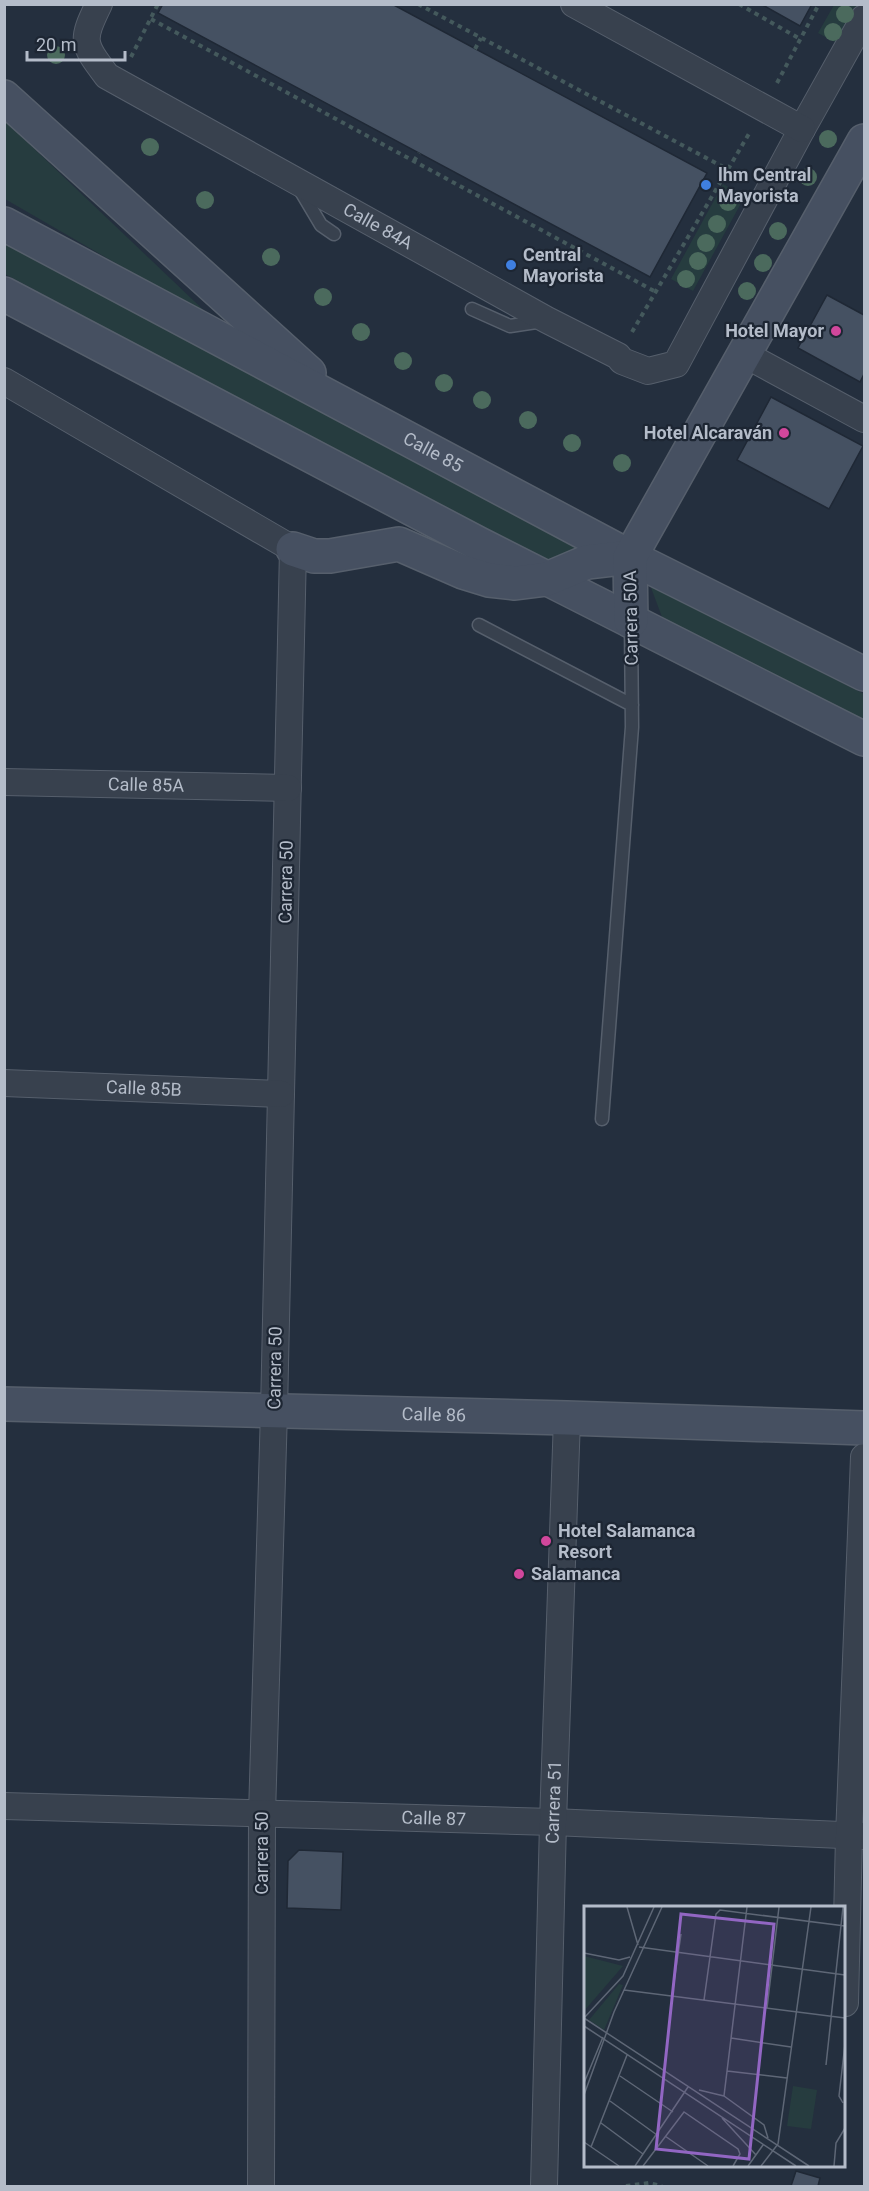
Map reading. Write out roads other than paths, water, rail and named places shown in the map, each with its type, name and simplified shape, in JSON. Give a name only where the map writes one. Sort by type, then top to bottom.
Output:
[{"type":"main road","points":[[4,97],[346,406]]},
{"type":"main road","name":"Carrera 50A","points":[[631,621],[630,557],[864,141]]},
{"type":"main road","name":"Calle 85","points":[[4,224],[630,557],[864,674]]},
{"type":"main road","points":[[4,294],[547,579],[864,739]]},
{"type":"main road","points":[[293,549],[314,556],[330,556],[399,544],[463,572],[489,580],[515,583],[547,579],[587,562],[630,557]]},
{"type":"main road","name":"Calle 86","points":[[4,1404],[864,1428]]},
{"type":"street","name":"Calle 84A","points":[[99,4],[86,33],[90,54],[107,76],[547,320],[618,356],[621,361],[648,370],[676,364],[802,129]]},
{"type":"street","points":[[574,4],[802,129],[864,18]]},
{"type":"street","points":[[744,354],[864,419]]},
{"type":"street","points":[[4,381],[293,549]]},
{"type":"street","name":"Carrera 50","points":[[261,2187],[262,1814],[274,1411],[293,549]]},
{"type":"street","name":"Calle 85A","points":[[4,782],[288,788]]},
{"type":"street","name":"Calle 85B","points":[[4,1083],[281,1094]]},
{"type":"street","name":"Carrera 51","points":[[544,2187],[553,1822],[567,1418]]},
{"type":"street","points":[[845,2003],[857,1836],[864,1457]]},
{"type":"street","name":"Calle 87","points":[[4,1806],[553,1822],[857,1836]]},
{"type":"lane","points":[[293,180],[321,225],[334,234]]},
{"type":"lane","points":[[472,309],[510,326],[547,320]]},
{"type":"lane","name":"Carrera 50A","points":[[602,1119],[633,727],[631,621]]},
{"type":"lane","points":[[479,625],[632,705]]},
{"type":"place","name":"lhm Central Mayorista","points":[[706,185]]},
{"type":"place","name":"Central Mayorista","points":[[511,265]]},
{"type":"place","name":"Hotel Mayor","points":[[836,331]]},
{"type":"place","name":"Hotel Alcaraván","points":[[784,433]]},
{"type":"place","name":"Hotel Salamanca Resort","points":[[546,1541]]},
{"type":"place","name":"Salamanca","points":[[519,1574]]}]
